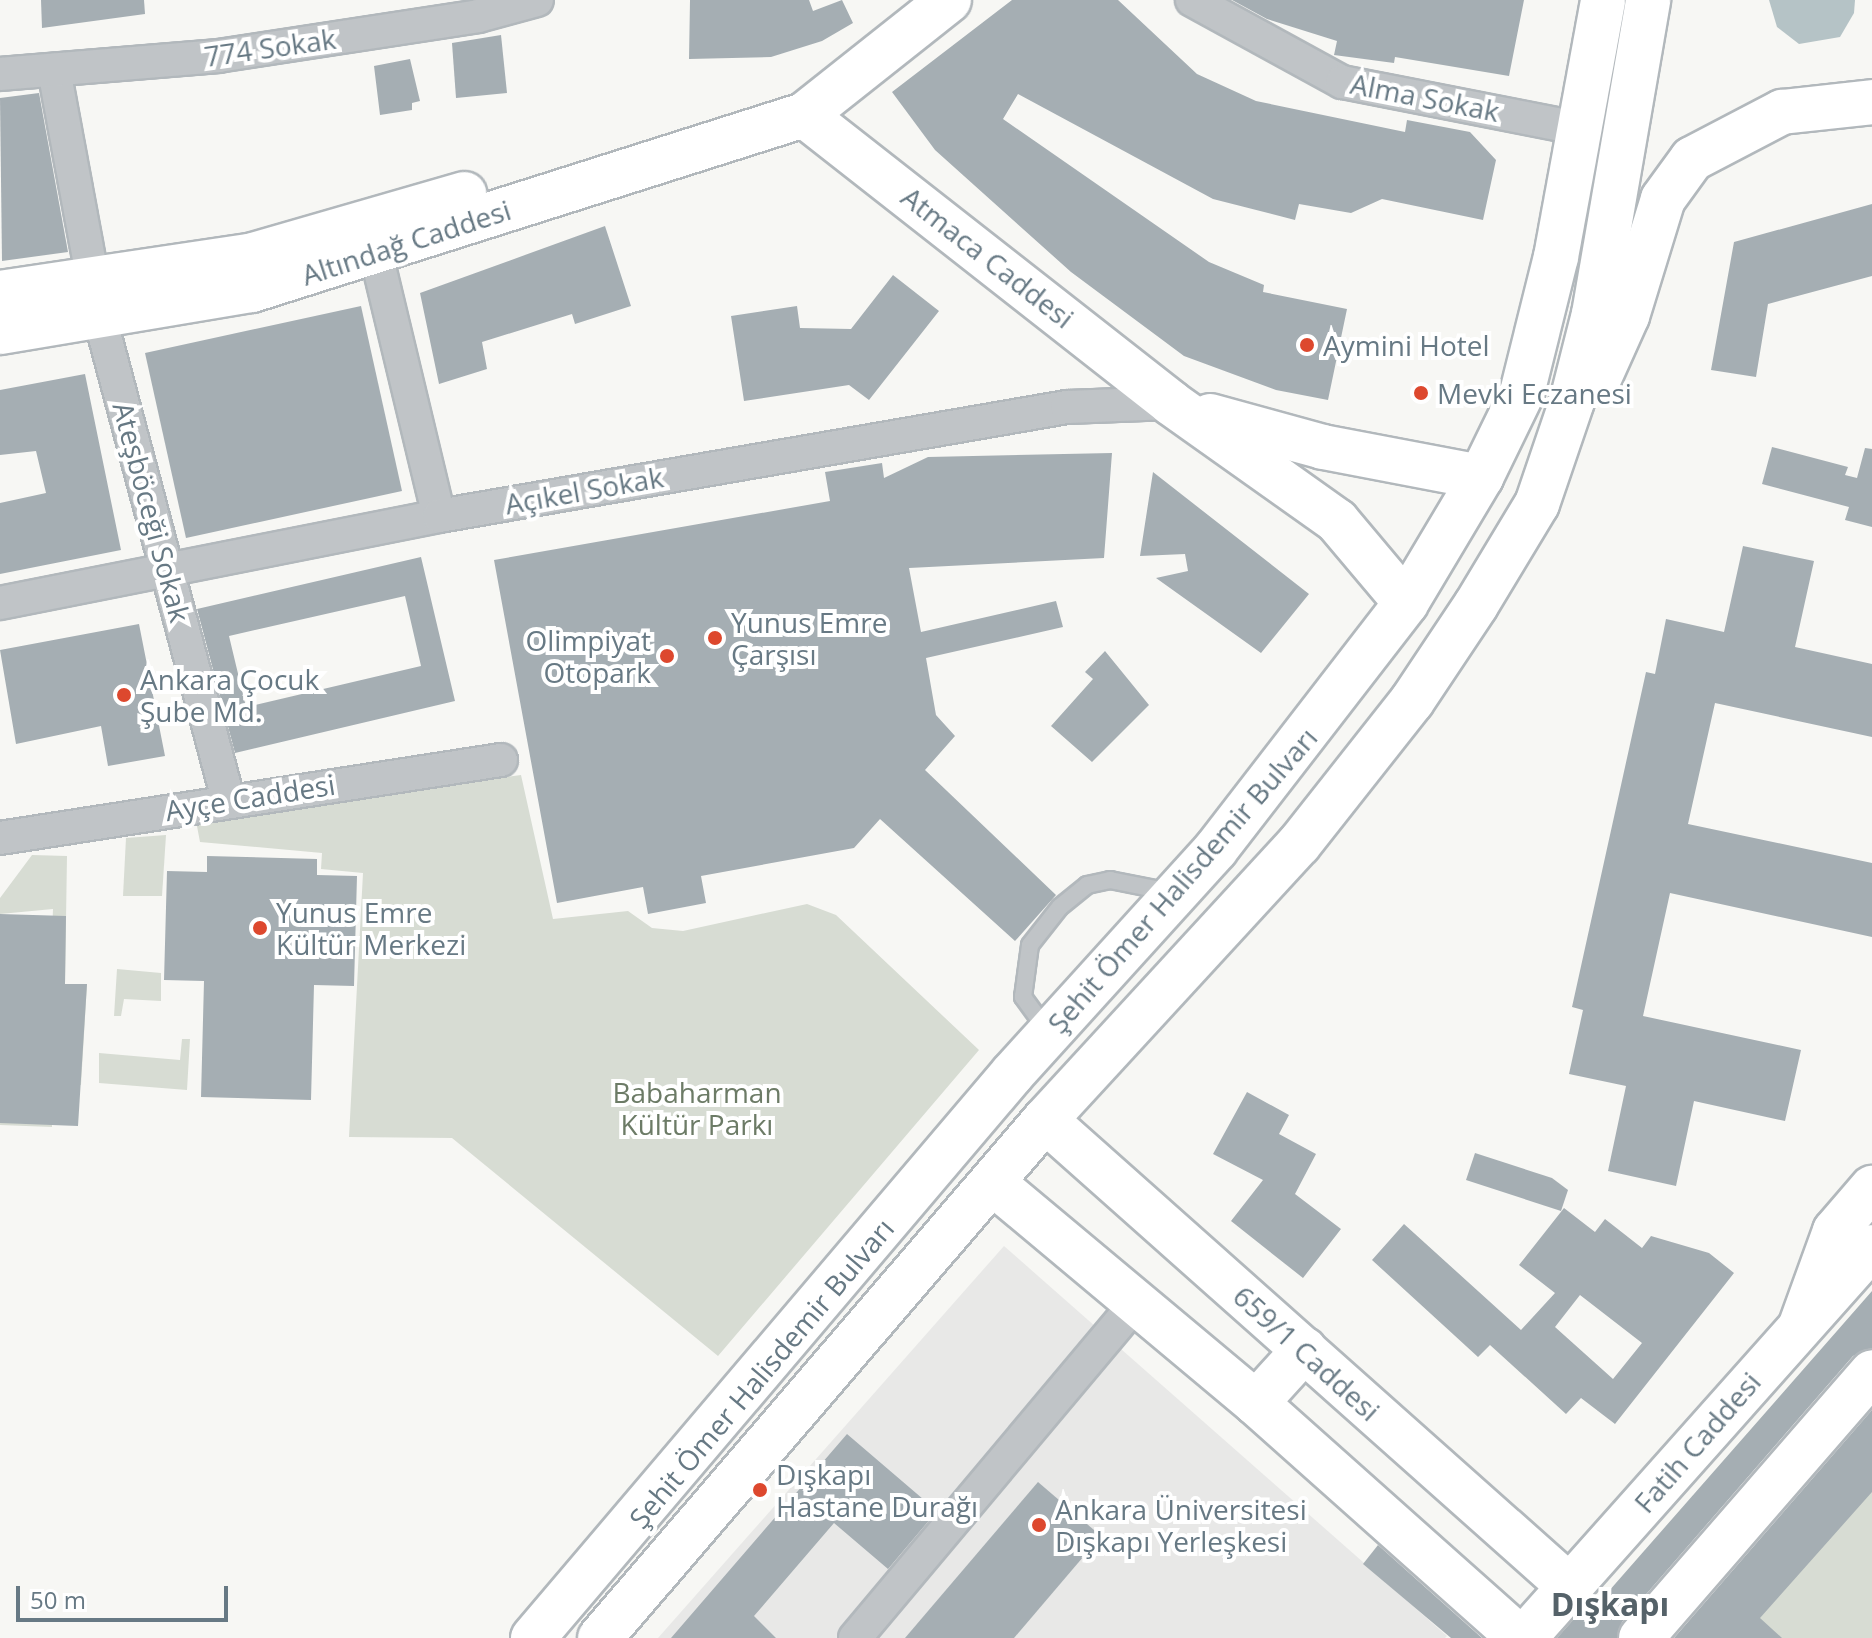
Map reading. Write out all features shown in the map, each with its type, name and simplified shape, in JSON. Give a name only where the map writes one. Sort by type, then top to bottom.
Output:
[{"type":"main road","name":"Altındağ Caddesi","points":[[0,293],[96,300],[252,290],[376,254],[804,115],[949,0]]},
{"type":"main road","name":"Şehit Ömer Halisdemir Bulvarı","points":[[533,1638],[1049,1034],[1176,893],[1303,743],[1406,603],[1481,477],[1522,393],[1540,330],[1581,129],[1603,0]]},
{"type":"main road","name":"Şehit Ömer Halisdemir Bulvarı","points":[[600,1638],[1045,1120],[1299,844],[1412,701],[1537,504],[1594,314],[1648,0]]},
{"type":"main road","points":[[1537,504],[1627,316],[1674,177],[1717,141],[1782,112],[1872,102]]},
{"type":"main road","name":"Altındağ Caddesi","points":[[0,332],[96,300],[707,122],[804,115]]},
{"type":"main road","name":"Atmaca Caddesi","points":[[804,115],[1171,403],[1337,521],[1406,603]]},
{"type":"main road","name":"Atmaca Caddesi","points":[[1171,403],[1323,447],[1481,477]]},
{"type":"main road","name":"659/1 Caddesi","points":[[1045,1120],[1570,1587]]},
{"type":"main road","points":[[993,1183],[1256,1403],[1522,1638]]},
{"type":"main road","points":[[1801,1325],[1835,1231],[1872,1188]]},
{"type":"main road","name":"Fatih Caddesi","points":[[1522,1638],[1872,1247]]},
{"type":"main road","points":[[1256,1403],[1304,1350]]},
{"type":"main road","points":[[1641,1638],[1872,1372]]},
{"type":"main road","points":[[1729,1537],[1825,1466],[1872,1416]]},
{"type":"street","name":"774 Sokak","points":[[0,74],[233,54],[478,16],[537,0]]},
{"type":"street","name":"Alma Sokak","points":[[1192,0],[1342,82],[1581,129]]},
{"type":"street","name":"Ateşböceği Sokak","points":[[54,70],[96,300],[228,799]]},
{"type":"street","points":[[376,254],[439,516]]},
{"type":"street","name":"Açıkel Sokak","points":[[0,603],[168,574],[439,516],[1067,407],[1171,403]]},
{"type":"street","name":"Ayçe Caddesi","points":[[0,838],[228,799],[501,760]]},
{"type":"street","points":[[855,1638],[1135,1304]]},
{"type":"lane","points":[[1049,1034],[1023,997],[1030,945],[1060,907],[1087,885],[1110,880],[1176,893]]},
{"type":"shaded area","points":[[1769,0],[1855,0],[1854,13],[1840,37],[1799,44],[1777,27]]},
{"type":"shaded area","name":"Ankara Üniversitesi Dışkapı Yerleşkesi","points":[[1004,1246],[1447,1636],[658,1638]]},
{"type":"green space","name":"Babaharman Kültür Parkı","points":[[521,775],[553,919],[628,911],[652,928],[683,931],[807,904],[836,915],[979,1050],[718,1356],[452,1138],[349,1137],[363,873],[321,869],[322,853],[200,842],[196,821]]},
{"type":"green space","points":[[166,835],[162,896],[123,896],[126,838]]},
{"type":"green space","points":[[32,855],[67,856],[65,984],[87,984],[81,1085],[53,1084],[52,1127],[0,1125],[0,1064],[48,1033],[53,909],[0,914],[0,898]]},
{"type":"green space","points":[[117,969],[161,973],[161,1001],[124,999],[121,1016],[114,1016]]},
{"type":"green space","points":[[182,1039],[190,1039],[187,1090],[99,1083],[99,1053],[180,1060]]},
{"type":"green space","points":[[1872,1451],[1872,1638],[1709,1638]]},
{"type":"building","points":[[41,0],[144,0],[145,14],[42,28]]},
{"type":"building","points":[[690,0],[809,0],[813,11],[842,0],[853,23],[822,41],[771,57],[689,59]]},
{"type":"building","points":[[1012,0],[1118,0],[1197,74],[1256,101],[1405,132],[1407,120],[1470,132],[1496,160],[1483,220],[1382,199],[1351,213],[1299,204],[1295,220],[1213,199],[1018,94],[1003,119],[1209,262],[1264,285],[1263,292],[1347,309],[1328,400],[1276,390],[1184,356],[1071,272],[935,150],[892,92]]},
{"type":"building","points":[[1232,0],[1524,0],[1509,76],[1395,57],[1394,63],[1334,55],[1337,41],[1267,19]]},
{"type":"building","points":[[501,35],[507,93],[456,98],[452,43]]},
{"type":"building","points":[[410,59],[420,101],[412,103],[412,110],[380,115],[374,66]]},
{"type":"building","points":[[39,93],[68,252],[2,261],[0,98]]},
{"type":"building","points":[[1872,204],[1872,276],[1768,304],[1756,377],[1711,370],[1734,242]]},
{"type":"building","points":[[605,226],[631,306],[575,324],[572,314],[482,342],[487,369],[439,384],[420,293]]},
{"type":"building","points":[[893,275],[939,311],[869,400],[849,385],[744,401],[731,316],[797,306],[800,328],[851,329]]},
{"type":"building","points":[[361,306],[402,491],[186,538],[145,353]]},
{"type":"building","points":[[85,374],[121,550],[0,574],[0,503],[46,493],[36,451],[0,455],[0,390]]},
{"type":"building","points":[[1772,447],[1848,467],[1845,475],[1857,478],[1865,448],[1872,449],[1872,527],[1845,520],[1849,507],[1762,484]]},
{"type":"building","name":"Yunus Emre Çarşısı","points":[[1112,453],[1104,558],[909,568],[921,632],[1056,601],[1063,627],[926,658],[936,715],[955,736],[925,770],[1056,895],[1015,941],[880,819],[854,848],[701,876],[706,903],[648,914],[643,887],[557,903],[494,560],[830,501],[825,472],[882,463],[884,478],[928,457]]},
{"type":"building","points":[[1153,472],[1309,594],[1261,653],[1156,578],[1188,571],[1185,554],[1140,556]]},
{"type":"building","points":[[1743,546],[1814,561],[1795,647],[1872,664],[1872,737],[1715,703],[1688,824],[1872,863],[1872,937],[1670,893],[1643,1016],[1801,1050],[1785,1121],[1694,1101],[1676,1186],[1608,1171],[1626,1086],[1569,1074],[1583,1010],[1572,1007],[1646,672],[1655,674],[1666,619],[1724,632]]},
{"type":"building","points":[[421,557],[455,701],[235,753],[197,609]],"holes":[[[405,596],[421,666],[246,707],[229,636]]]},
{"type":"building","points":[[139,624],[165,756],[108,766],[101,726],[16,744],[0,650]]},
{"type":"building","points":[[1105,651],[1149,705],[1092,762],[1051,726],[1093,679],[1085,672]]},
{"type":"building","name":"Yunus Emre Kültür Merkezi","points":[[207,856],[317,859],[317,875],[357,876],[354,986],[314,985],[311,1100],[201,1097],[204,981],[164,980],[167,871],[207,872]]},
{"type":"building","points":[[0,914],[66,916],[65,984],[87,984],[78,1126],[0,1123]]},
{"type":"building","points":[[1247,1092],[1289,1115],[1279,1134],[1316,1154],[1295,1194],[1341,1229],[1303,1278],[1231,1221],[1263,1180],[1213,1154]]},
{"type":"building","points":[[1475,1153],[1552,1178],[1568,1190],[1561,1211],[1466,1180]]},
{"type":"building","points":[[1564,1208],[1595,1232],[1605,1219],[1642,1248],[1651,1236],[1709,1253],[1734,1273],[1615,1424],[1581,1398],[1566,1414],[1490,1345],[1478,1357],[1372,1260],[1404,1224],[1521,1330],[1555,1293],[1519,1265]],"holes":[[[1580,1295],[1642,1343],[1613,1379],[1555,1327]]]},
{"type":"building","points":[[1872,1291],[1872,1348],[1853,1356],[1622,1622],[1617,1638],[1557,1638],[1581,1611],[1587,1616]]},
{"type":"building","points":[[1872,1410],[1872,1492],[1760,1618],[1782,1638],[1674,1638]]},
{"type":"building","points":[[847,1434],[937,1511],[888,1569],[834,1523],[754,1616],[776,1638],[671,1638]]},
{"type":"building","points":[[1038,1482],[1101,1536],[1014,1638],[905,1638]]},
{"type":"building","points":[[1378,1545],[1482,1638],[1451,1638],[1363,1564]]},
{"type":"place","name":"Aymini Hotel","points":[[1307,345]]},
{"type":"place","name":"Mevki Eczanesi","points":[[1421,393]]},
{"type":"place","name":"Yunus Emre Çarşısı","points":[[715,638]]},
{"type":"place","name":"Olimpiyat Otopark","points":[[667,656]]},
{"type":"place","name":"Ankara Çocuk Şube Md.","points":[[124,695]]},
{"type":"place","name":"Yunus Emre Kültür Merkezi","points":[[260,928]]},
{"type":"place","name":"Dışkapı Hastane Durağı","points":[[760,1490]]},
{"type":"place","name":"Ankara Üniversitesi Dışkapı Yerleşkesi","points":[[1039,1525]]},
{"type":"district","name":"Dışkapı","points":[[1610,1604]]}]
